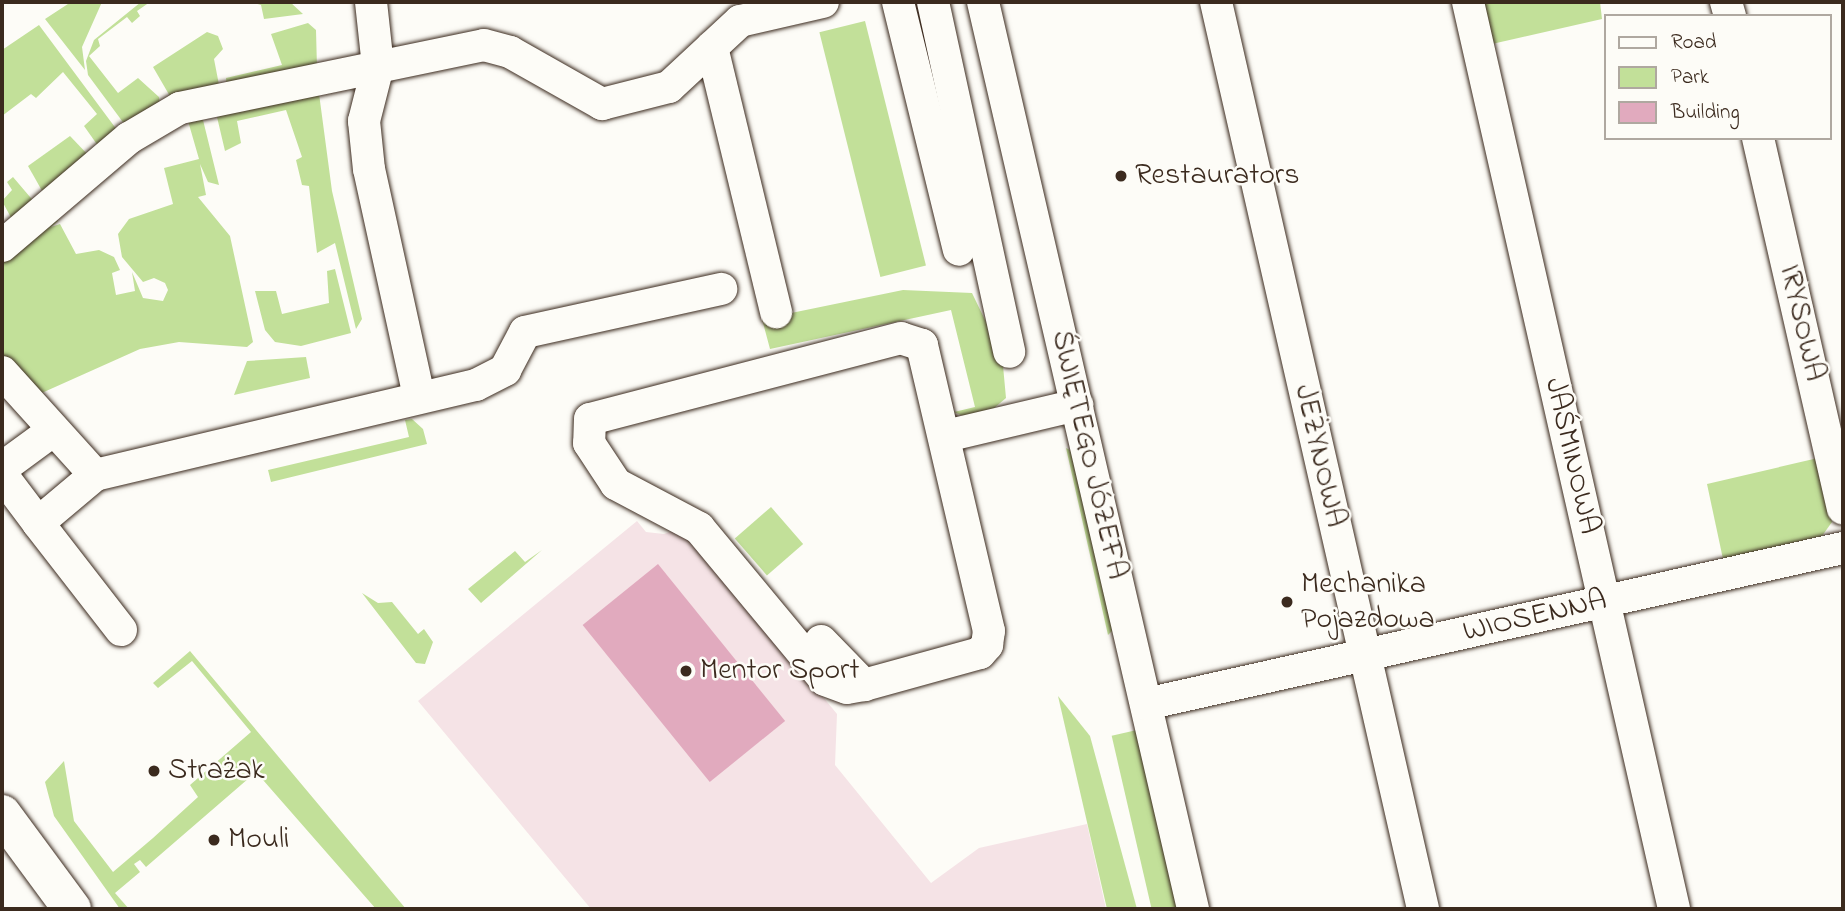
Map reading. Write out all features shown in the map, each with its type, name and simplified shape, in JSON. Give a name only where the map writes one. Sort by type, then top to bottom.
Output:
[{"type":"main road","points":[[2,814],[72,909]]},
{"type":"street","points":[[370,2],[378,66],[364,121],[369,169],[419,397]]},
{"type":"street","points":[[2,246],[163,114],[484,45],[510,52],[602,104],[669,87],[740,21],[824,2]]},
{"type":"street","points":[[898,2],[959,250]]},
{"type":"street","points":[[933,2],[1009,352]]},
{"type":"street","name":"ŚWIĘTEGO JÓZEFA","points":[[983,2],[1193,909]]},
{"type":"street","name":"JEŻYNOWA","points":[[1216,2],[1423,909]]},
{"type":"street","name":"JAŚMINOWA","points":[[1468,2],[1674,909]]},
{"type":"street","points":[[712,47],[776,312]]},
{"type":"street","name":"IRYSOWA","points":[[1758,140],[1843,508]]},
{"type":"street","points":[[38,523],[95,475],[496,379],[515,358],[525,332],[721,289]]},
{"type":"street","points":[[909,338],[926,351],[989,631],[987,645],[980,653],[864,685],[847,688],[825,680],[699,528],[616,484],[595,455],[586,425],[602,414],[909,338]]},
{"type":"street","points":[[2,372],[95,475]]},
{"type":"street","points":[[946,436],[1077,405]]},
{"type":"street","points":[[2,468],[54,430]]},
{"type":"street","points":[[2,475],[121,630]]},
{"type":"street","name":"WIOSENNA","points":[[1146,704],[1843,548]]},
{"type":"street","points":[[821,641],[864,685]]},
{"type":"shaded area","points":[[637,521],[646,532],[664,534],[683,527],[837,714],[835,765],[931,883],[979,848],[1087,824],[1106,909],[591,909],[418,701]]},
{"type":"green space","points":[[71,2],[102,2],[82,47],[85,70],[45,19]]},
{"type":"green space","points":[[141,2],[150,2],[137,11],[140,16],[132,23],[127,17],[98,39],[100,46],[89,56],[118,93],[138,78],[159,97],[160,105],[128,129],[88,75],[86,61],[94,40]]},
{"type":"green space","points":[[251,2],[290,2],[303,14],[264,19],[261,5]]},
{"type":"green space","points":[[1482,2],[1600,2],[1602,19],[1492,44]]},
{"type":"green space","points":[[865,21],[926,266],[880,277],[819,32]]},
{"type":"green space","points":[[308,23],[316,30],[317,68],[227,88],[226,78],[282,65],[271,34]]},
{"type":"green space","points":[[39,25],[120,134],[101,150],[84,126],[97,114],[63,72],[36,98],[31,94],[2,116],[2,50]]},
{"type":"green space","points":[[207,32],[218,36],[223,49],[214,59],[220,90],[171,98],[153,67]]},
{"type":"green space","points":[[318,86],[332,191],[362,319],[356,329],[335,243],[317,253],[309,186],[302,185],[296,160],[302,157],[286,110],[237,121],[241,143],[225,151],[217,117]]},
{"type":"green space","points":[[186,114],[203,120],[219,185],[208,182],[200,164],[206,195],[198,197],[230,236],[253,342],[247,347],[179,342],[140,349],[35,396],[2,363],[2,253],[52,214],[58,221],[51,227],[60,224],[76,254],[99,250],[114,257],[120,270],[112,273],[116,295],[135,291],[132,272],[143,298],[163,301],[168,290],[165,283],[154,278],[143,282],[122,257],[118,234],[129,219],[173,204],[164,168],[199,159]]},
{"type":"green space","points":[[70,136],[92,159],[45,196],[28,166]]},
{"type":"green space","points":[[13,177],[36,204],[14,223],[2,201],[12,190],[7,182]]},
{"type":"green space","points":[[335,269],[351,333],[301,346],[275,342],[265,330],[255,291],[276,291],[282,314],[329,303],[327,271]]},
{"type":"green space","points":[[903,290],[972,293],[1002,355],[1006,398],[993,409],[965,417],[954,412],[975,407],[951,310],[770,349],[762,319]]},
{"type":"green space","points":[[306,357],[310,378],[234,395],[247,361]]},
{"type":"green space","points":[[412,419],[423,429],[427,444],[271,482],[268,470],[409,437],[405,420]]},
{"type":"green space","points":[[1066,448],[1072,451],[1115,628],[1108,635]]},
{"type":"green space","points":[[1818,458],[1832,522],[1822,536],[1723,559],[1707,484]]},
{"type":"green space","points":[[771,507],[803,544],[767,575],[735,538]]},
{"type":"green space","points":[[542,550],[481,603],[468,589],[515,551],[525,562]]},
{"type":"green space","points":[[362,593],[378,603],[392,602],[418,634],[424,629],[433,642],[425,664],[416,663]]},
{"type":"green space","points":[[190,651],[406,909],[376,909],[256,772],[146,867],[140,860],[134,864],[140,872],[115,893],[129,909],[120,909],[54,816],[45,782],[64,761],[74,821],[113,872],[153,838],[198,797],[190,785],[251,732],[192,661],[158,688],[153,683]]},
{"type":"green space","points":[[1058,696],[1090,736],[1137,909],[1107,909]]},
{"type":"green space","points":[[1137,730],[1178,907],[1152,909],[1112,736]]},
{"type":"building","name":"Mentor Sport","points":[[658,564],[785,721],[710,782],[583,625]]},
{"type":"place","name":"Restaurators","points":[[1121,176]]},
{"type":"place","name":"Mechanika Pojazdowa","points":[[1287,602]]},
{"type":"place","name":"Mentor Sport","points":[[686,671]]},
{"type":"place","name":"Strażak","points":[[154,771]]},
{"type":"place","name":"Mouli","points":[[214,840]]}]
